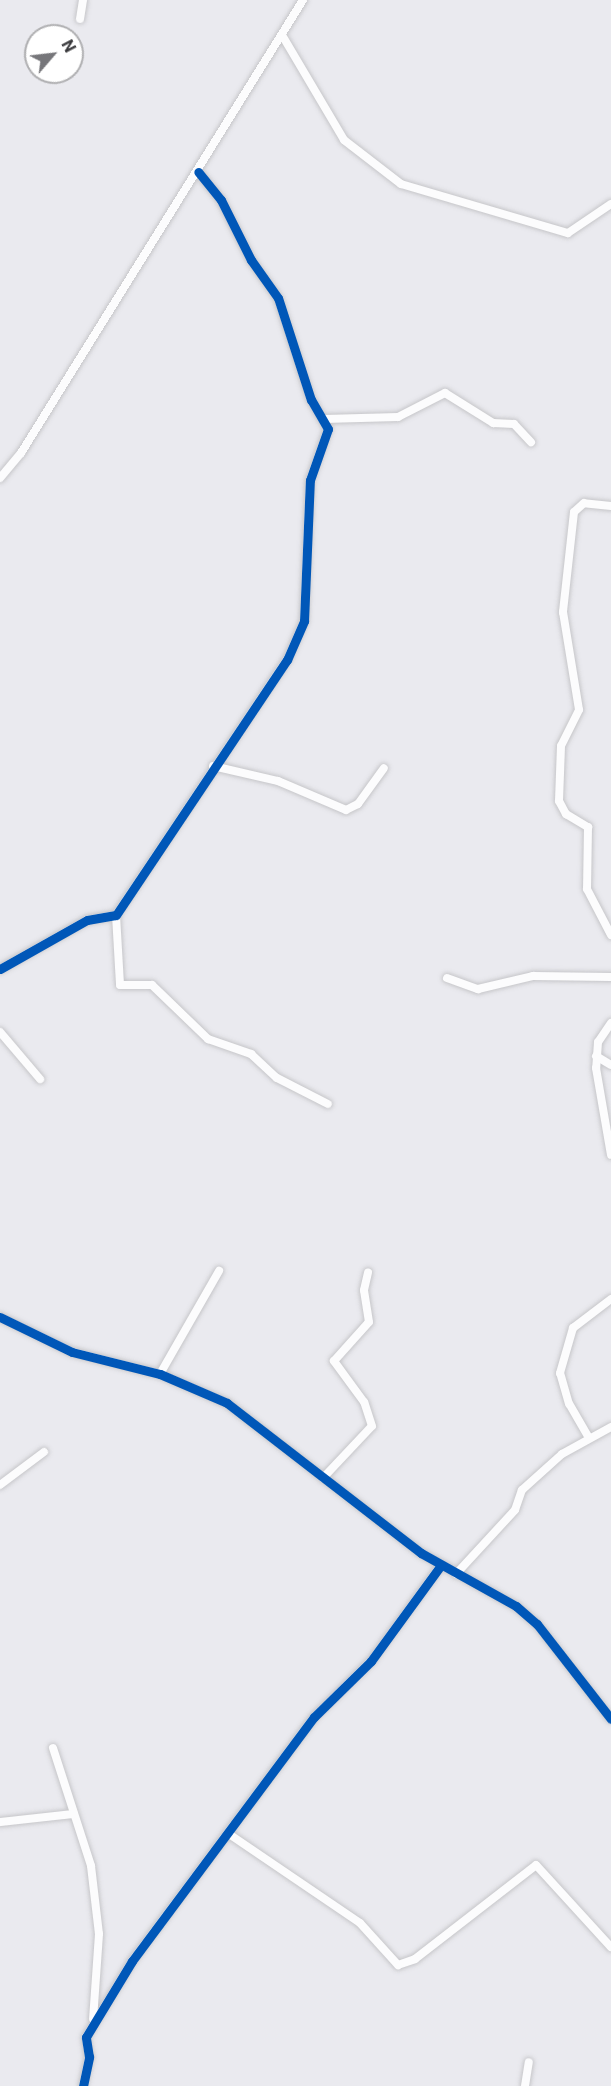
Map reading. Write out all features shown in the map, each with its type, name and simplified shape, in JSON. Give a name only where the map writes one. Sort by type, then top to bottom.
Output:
[{"type":"street","points":[[80,19],[83,0]]},
{"type":"street","points":[[0,478],[21,453],[303,0]]},
{"type":"street","points":[[282,35],[344,141],[401,184],[568,233],[611,204]]},
{"type":"street","points":[[198,172],[221,200],[247,253],[278,298],[311,400],[324,419],[328,438],[310,480],[300,632],[116,915],[120,985],[152,985],[219,1046],[251,1054],[277,1078],[328,1104]]},
{"type":"street","points":[[324,419],[398,417],[445,393],[493,423],[514,424],[531,442]]},
{"type":"street","points":[[611,506],[584,503],[574,512],[563,612],[579,710],[561,746],[559,801],[566,814],[587,823],[587,889],[611,935]]},
{"type":"street","points":[[213,766],[278,781],[345,810],[358,804],[384,768]]},
{"type":"street","points":[[0,969],[87,920],[116,915]]},
{"type":"street","points":[[447,978],[478,989],[533,976],[611,977]]},
{"type":"street","points":[[611,1023],[598,1042],[596,1056],[599,1109],[611,1155]]},
{"type":"street","points":[[0,1032],[40,1079]]},
{"type":"street","points":[[596,1056],[611,1065]]},
{"type":"street","points":[[160,1374],[219,1271]]},
{"type":"street","points":[[323,1478],[372,1426],[364,1402],[334,1361],[369,1322],[364,1290],[368,1272]]},
{"type":"street","points":[[589,1437],[569,1404],[560,1373],[573,1328],[611,1299]]},
{"type":"street","points":[[0,1317],[72,1352],[160,1374],[227,1403],[323,1478],[441,1565],[516,1606],[537,1624],[611,1719]]},
{"type":"street","points":[[456,1574],[515,1510],[522,1490],[589,1437],[611,1427]]},
{"type":"street","points":[[0,1485],[44,1452]]},
{"type":"street","points":[[92,2021],[314,1717],[391,1637],[441,1565]]},
{"type":"street","points":[[53,1748],[74,1814],[96,1904],[92,2021],[83,2086]]},
{"type":"street","points":[[0,1822],[74,1814]]},
{"type":"street","points":[[229,1834],[360,1923],[398,1965],[415,1959],[536,1865],[611,1947]]},
{"type":"street","points":[[525,2086],[530,2062]]},
{"type":"cycle path","points":[[0,969],[87,920],[116,915],[287,660],[304,621],[310,480],[328,429],[311,400],[278,298],[251,260],[221,200],[198,172]]},
{"type":"cycle path","points":[[0,1317],[72,1352],[160,1374],[227,1403],[421,1553],[516,1606],[537,1624],[611,1719]]},
{"type":"cycle path","points":[[83,2086],[89,2057],[86,2037],[132,1961],[314,1717],[371,1661],[441,1565]]}]
